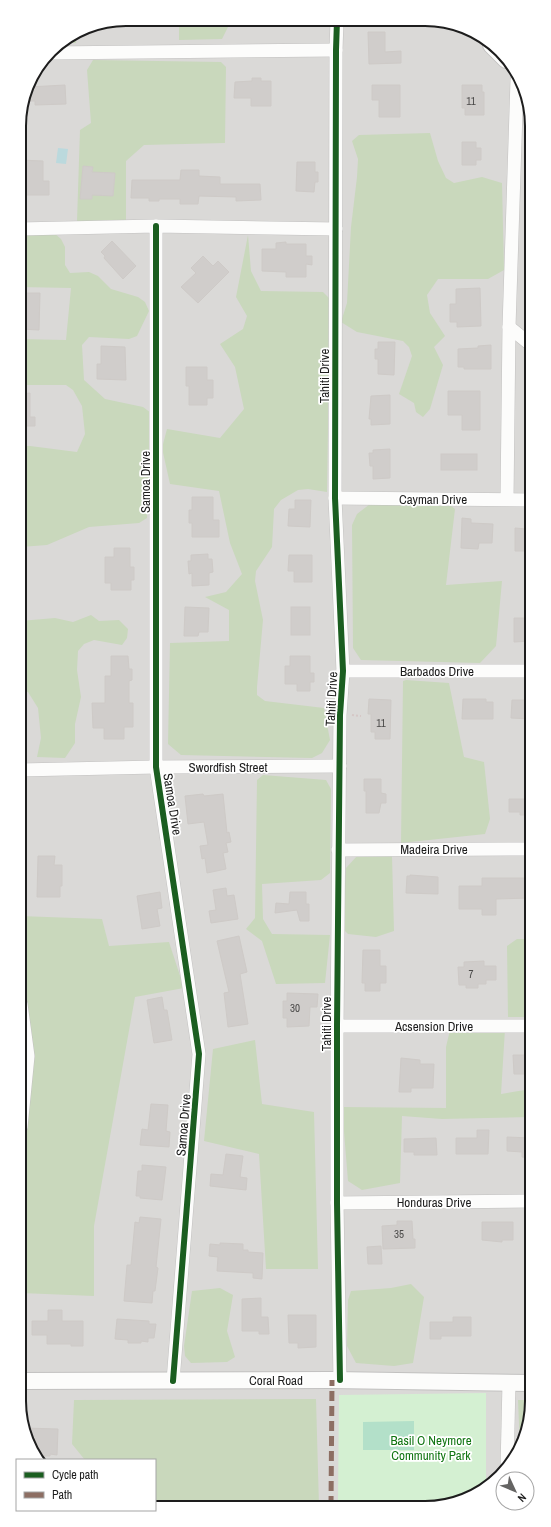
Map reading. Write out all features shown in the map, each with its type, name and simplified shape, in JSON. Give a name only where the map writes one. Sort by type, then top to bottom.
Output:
[{"type":"street","name":"Tahiti Drive","points":[[337,26],[335,498],[343,671],[340,715],[337,1026],[337,1203],[340,1380]]},
{"type":"street","points":[[58,53],[336,50]]},
{"type":"street","points":[[507,500],[508,327],[517,86]]},
{"type":"street","points":[[26,229],[156,226],[336,229]]},
{"type":"street","name":"Samoa Drive","points":[[156,226],[156,767],[200,1054],[173,1381]]},
{"type":"street","points":[[508,327],[525,340]]},
{"type":"street","name":"Cayman Drive","points":[[335,498],[525,500]]},
{"type":"street","name":"Barbados Drive","points":[[343,671],[525,671]]},
{"type":"street","name":"Swordfish Street","points":[[26,770],[156,767],[340,766]]},
{"type":"street","name":"Madeira Drive","points":[[338,850],[525,849]]},
{"type":"street","name":"Acsension Drive","points":[[337,1026],[525,1026]]},
{"type":"street","points":[[26,1043],[28,1056],[26,1076]]},
{"type":"street","name":"Honduras Drive","points":[[337,1203],[525,1201]]},
{"type":"street","name":"Coral Road","points":[[26,1381],[340,1380],[525,1383]]},
{"type":"street","points":[[507,1457],[509,1383]]},
{"type":"shaded area","points":[[119,26],[432,26],[445,28],[457,31],[475,39],[496,55],[515,82],[523,106],[525,126],[525,1408],[522,1427],[512,1451],[500,1467],[475,1488],[457,1496],[445,1499],[432,1501],[156,1501],[156,1459],[45,1459],[39,1451],[29,1427],[26,1401],[26,119],[29,100],[36,82],[47,65],[70,43],[94,31]]},
{"type":"green space","points":[[179,26],[228,26],[222,39],[179,40]]},
{"type":"green space","points":[[76,39],[76,43],[71,43]]},
{"type":"green space","points":[[93,60],[221,62],[226,67],[225,143],[144,145],[126,161],[126,221],[77,221],[80,130],[91,123],[87,70]],"holes":[[[83,166],[93,167],[92,174],[115,173],[113,196],[92,192],[91,199],[80,198]]]},
{"type":"green space","points":[[430,133],[438,161],[446,178],[454,183],[482,177],[502,183],[504,270],[488,279],[438,279],[427,295],[430,313],[445,336],[434,347],[443,365],[430,409],[423,417],[416,412],[414,403],[399,394],[412,356],[409,347],[403,341],[357,332],[341,322],[347,303],[351,227],[357,177],[358,159],[352,141],[359,135]]},
{"type":"green space","points":[[54,233],[61,239],[65,247],[65,265],[70,273],[89,272],[98,276],[111,289],[138,297],[145,302],[149,311],[137,336],[129,339],[89,337],[82,345],[84,380],[105,399],[143,407],[151,413],[147,518],[139,523],[89,527],[47,545],[26,547],[26,446],[77,452],[85,434],[82,406],[73,390],[66,385],[26,385],[26,339],[66,340],[71,288],[26,287],[26,234]]},
{"type":"green space","points":[[248,235],[251,271],[261,291],[323,292],[330,299],[327,492],[308,489],[298,490],[281,500],[274,509],[272,547],[256,571],[255,581],[263,620],[257,695],[265,701],[324,708],[330,740],[322,753],[312,758],[181,755],[168,744],[170,643],[229,641],[229,610],[205,597],[226,592],[242,574],[230,543],[219,491],[170,484],[162,448],[167,429],[220,438],[244,409],[235,367],[220,344],[243,329],[247,316],[236,297]]},
{"type":"green space","points":[[446,502],[455,509],[446,585],[502,581],[496,646],[480,663],[361,660],[353,648],[352,525],[357,514],[370,504]]},
{"type":"green space","points":[[91,615],[99,621],[119,620],[128,629],[127,638],[122,645],[94,640],[84,644],[78,651],[77,670],[81,697],[75,724],[75,743],[65,758],[37,757],[41,738],[38,708],[28,692],[26,692],[26,620],[55,618],[73,622]]},
{"type":"green space","points":[[403,681],[449,683],[464,757],[484,762],[490,819],[485,834],[401,843]]},
{"type":"green space","points":[[263,775],[326,780],[331,789],[330,873],[321,880],[262,884],[263,919],[272,934],[330,935],[325,983],[276,984],[262,941],[246,929],[255,918],[257,780]]},
{"type":"green space","points":[[358,855],[392,856],[394,931],[376,937],[348,934],[342,928],[346,868]]},
{"type":"green space","points":[[26,916],[102,919],[109,946],[169,942],[184,988],[135,997],[94,1226],[94,1296],[26,1293],[26,1133],[32,1043],[26,1000]]},
{"type":"green space","points":[[517,939],[525,939],[525,1017],[508,1017],[507,946]]},
{"type":"green space","points":[[505,1029],[501,1094],[525,1090],[525,1117],[442,1119],[402,1116],[400,1183],[362,1190],[348,1181],[342,1107],[446,1108],[446,1047],[450,1030]]},
{"type":"green space","points":[[255,1040],[262,1104],[314,1112],[318,1269],[266,1269],[259,1154],[204,1141],[213,1049]]},
{"type":"green space","points":[[411,1284],[424,1297],[413,1363],[394,1366],[356,1363],[347,1346],[348,1300],[351,1291],[391,1288]]},
{"type":"green space","points":[[220,1288],[233,1295],[227,1331],[235,1357],[227,1362],[191,1363],[185,1356],[184,1346],[192,1291]]},
{"type":"green space","name":"Basil O Neymore Community Park","points":[[486,1393],[486,1480],[475,1488],[457,1496],[432,1501],[338,1500],[339,1395]]},
{"type":"green space","points":[[316,1399],[319,1501],[156,1501],[156,1459],[84,1459],[72,1444],[74,1400]]},
{"type":"green space","points":[[518,1400],[525,1400],[522,1427],[519,1433]]},
{"type":"green space","points":[[414,1421],[414,1450],[363,1450],[363,1422]]},
{"type":"water","points":[[58,148],[68,149],[66,164],[56,163]]},
{"type":"building","points":[[368,32],[385,32],[385,52],[401,51],[401,63],[369,64]]},
{"type":"building","points":[[252,78],[261,78],[261,81],[271,81],[271,106],[251,106],[251,98],[234,98],[235,82],[252,81]]},
{"type":"building","points":[[65,85],[66,104],[35,105],[35,101],[29,101],[34,87]]},
{"type":"building","points":[[372,85],[400,85],[400,117],[379,117],[379,100],[372,100]]},
{"type":"building","points":[[462,85],[482,85],[482,92],[484,92],[484,115],[465,115],[465,108],[462,108]]},
{"type":"building","points":[[462,142],[476,142],[476,148],[481,148],[481,160],[476,160],[476,165],[462,165]]},
{"type":"building","points":[[26,160],[43,161],[43,181],[49,181],[49,195],[26,195]]},
{"type":"building","points":[[297,162],[315,162],[315,172],[318,172],[318,182],[315,182],[314,192],[296,191]]},
{"type":"building","points":[[83,166],[93,167],[92,172],[115,173],[113,196],[92,195],[92,199],[80,199]]},
{"type":"building","points":[[181,170],[199,170],[199,176],[220,177],[220,184],[260,184],[261,200],[236,201],[236,197],[199,196],[198,204],[180,204],[180,199],[159,199],[159,201],[149,201],[149,198],[131,198],[132,180],[180,180]]},
{"type":"building","points":[[112,241],[136,266],[123,279],[104,258],[105,256],[101,252]]},
{"type":"building","points":[[286,242],[286,244],[306,244],[306,256],[312,256],[312,265],[306,264],[306,277],[286,277],[286,272],[262,271],[262,249],[276,249],[276,243]]},
{"type":"building","points":[[203,256],[213,266],[218,261],[229,272],[198,303],[181,287],[196,273],[191,268]]},
{"type":"building","points":[[480,288],[481,326],[457,327],[457,322],[450,322],[450,304],[456,304],[456,289]]},
{"type":"building","points":[[26,293],[40,293],[39,330],[26,329]]},
{"type":"building","points":[[378,342],[395,342],[394,375],[378,374],[378,359],[375,359],[375,349],[378,349]]},
{"type":"building","points":[[491,345],[491,369],[464,369],[464,367],[458,367],[458,349],[478,348],[478,346]]},
{"type":"building","points":[[101,346],[125,347],[126,380],[97,379],[97,364],[101,364]]},
{"type":"building","points":[[186,367],[207,367],[207,380],[213,380],[213,398],[207,398],[207,405],[189,405],[189,386],[186,386]]},
{"type":"building","points":[[448,391],[480,391],[480,430],[462,430],[462,415],[448,415]]},
{"type":"building","points":[[26,393],[30,393],[30,417],[35,417],[35,426],[26,426]]},
{"type":"building","points":[[390,395],[390,424],[371,425],[371,419],[369,419],[371,396]]},
{"type":"building","points":[[390,449],[390,478],[373,479],[373,466],[370,466],[369,453],[373,453],[373,450]]},
{"type":"building","points":[[441,454],[477,454],[477,470],[441,470]]},
{"type":"building","points":[[192,497],[213,497],[213,520],[219,520],[219,537],[192,537],[192,523],[189,523],[189,510],[192,510]]},
{"type":"building","points":[[295,500],[311,500],[310,527],[288,526],[289,509],[295,509]]},
{"type":"building","points":[[462,518],[471,519],[471,523],[493,524],[492,543],[479,543],[478,549],[461,548]]},
{"type":"building","points":[[515,528],[525,529],[525,551],[515,551]]},
{"type":"building","points":[[114,548],[130,548],[130,567],[134,567],[134,580],[131,580],[131,590],[111,590],[111,583],[105,583],[105,557],[114,557]]},
{"type":"building","points":[[208,554],[208,559],[212,559],[213,572],[209,573],[209,585],[192,586],[192,573],[189,574],[188,561],[191,561],[191,555]]},
{"type":"building","points":[[289,555],[312,555],[312,582],[294,582],[294,571],[288,571]]},
{"type":"building","points":[[185,607],[209,608],[208,632],[199,632],[198,636],[184,636]]},
{"type":"building","points":[[291,607],[310,607],[310,635],[291,635]]},
{"type":"building","points":[[514,618],[525,618],[525,641],[514,642]]},
{"type":"building","points":[[111,656],[128,656],[129,669],[132,669],[132,680],[129,681],[129,703],[133,703],[133,727],[124,727],[124,739],[104,739],[104,728],[93,728],[92,703],[105,703],[105,676],[111,676]]},
{"type":"building","points":[[290,656],[310,656],[310,673],[314,673],[314,682],[310,682],[310,691],[297,691],[297,684],[285,684],[285,666],[290,666]]},
{"type":"building","points":[[369,699],[391,700],[390,739],[375,739],[375,732],[371,732],[371,714],[368,714]]},
{"type":"building","points":[[463,699],[486,699],[486,702],[493,702],[493,719],[462,719]]},
{"type":"building","points":[[512,700],[525,700],[525,719],[511,718]]},
{"type":"building","points":[[364,779],[381,779],[381,793],[386,794],[386,803],[381,803],[379,813],[366,813],[366,791],[364,791]]},
{"type":"building","points":[[203,794],[204,796],[223,794],[227,833],[229,832],[231,842],[226,843],[228,852],[223,853],[226,869],[207,873],[205,858],[202,859],[200,846],[208,845],[204,822],[188,824],[185,796]]},
{"type":"building","points":[[509,799],[525,799],[525,815],[520,815],[520,812],[509,812]]},
{"type":"building","points":[[38,856],[55,856],[54,865],[62,865],[62,886],[60,886],[60,897],[37,897]]},
{"type":"building","points":[[407,876],[438,877],[438,894],[406,893]]},
{"type":"building","points":[[482,878],[525,878],[525,898],[496,899],[496,915],[482,915],[482,909],[459,909],[459,886],[482,886]]},
{"type":"building","points":[[226,888],[227,896],[234,895],[238,919],[211,923],[209,911],[216,910],[213,890]]},
{"type":"building","points":[[160,892],[162,908],[157,909],[160,926],[142,929],[137,896]]},
{"type":"building","points":[[290,892],[306,892],[306,904],[309,904],[309,921],[300,921],[297,910],[275,913],[276,903],[289,904]]},
{"type":"building","points":[[239,936],[247,972],[240,974],[248,1024],[228,1027],[224,993],[229,992],[217,941]]},
{"type":"building","points":[[363,950],[380,950],[380,966],[386,966],[386,983],[380,983],[380,991],[365,991],[365,983],[362,983]]},
{"type":"building","points":[[484,961],[484,966],[496,966],[496,980],[486,980],[486,984],[478,984],[478,988],[466,988],[466,985],[459,985],[458,967],[464,967],[464,962]]},
{"type":"building","points":[[287,993],[318,994],[317,1007],[310,1007],[309,1026],[287,1027],[287,1018],[283,1018],[283,1001],[287,1001]]},
{"type":"building","points":[[162,997],[164,1010],[167,1010],[172,1040],[154,1043],[147,1000]]},
{"type":"building","points":[[513,1055],[525,1055],[525,1074],[514,1074]]},
{"type":"building","points":[[401,1058],[420,1060],[420,1064],[434,1064],[433,1088],[411,1088],[411,1092],[399,1092]]},
{"type":"building","points":[[151,1104],[168,1105],[166,1131],[170,1132],[169,1147],[140,1145],[142,1129],[148,1130]]},
{"type":"building","points":[[477,1130],[489,1130],[488,1154],[456,1154],[456,1138],[477,1138]]},
{"type":"building","points":[[507,1137],[525,1138],[525,1157],[522,1157],[522,1152],[507,1151]]},
{"type":"building","points":[[436,1138],[437,1155],[414,1155],[414,1152],[404,1152],[404,1139]]},
{"type":"building","points":[[226,1154],[243,1156],[240,1177],[247,1178],[246,1190],[210,1186],[211,1174],[223,1175]]},
{"type":"building","points":[[142,1165],[166,1167],[162,1200],[140,1198],[140,1196],[136,1196],[138,1171],[142,1171]]},
{"type":"building","points":[[140,1217],[161,1219],[156,1267],[158,1268],[152,1303],[124,1301],[127,1265],[131,1265],[135,1222],[139,1223]]},
{"type":"building","points":[[397,1221],[412,1221],[415,1248],[383,1249],[382,1226],[397,1225]]},
{"type":"building","points":[[482,1222],[513,1222],[513,1240],[502,1240],[502,1242],[482,1240]]},
{"type":"building","points":[[220,1243],[243,1244],[243,1250],[248,1250],[248,1252],[263,1253],[262,1279],[253,1278],[253,1273],[217,1271],[218,1257],[209,1256],[210,1244],[220,1245]]},
{"type":"building","points":[[381,1246],[382,1264],[368,1264],[367,1247]]},
{"type":"building","points":[[261,1298],[261,1317],[268,1317],[269,1334],[259,1334],[259,1331],[242,1331],[242,1299]]},
{"type":"building","points":[[48,1310],[62,1310],[62,1321],[83,1321],[83,1346],[71,1346],[71,1344],[47,1344],[47,1335],[32,1335],[32,1321],[48,1321]]},
{"type":"building","points":[[288,1315],[316,1315],[316,1347],[298,1348],[298,1343],[289,1343]]},
{"type":"building","points":[[453,1317],[471,1317],[471,1336],[441,1336],[441,1339],[430,1339],[430,1322],[453,1322]]},
{"type":"building","points":[[117,1319],[149,1321],[149,1324],[156,1324],[154,1338],[148,1338],[148,1342],[141,1341],[141,1343],[128,1343],[128,1340],[115,1339]]},
{"type":"building","points":[[29,1428],[58,1429],[57,1455],[50,1454],[50,1456],[43,1456]]},
{"type":"marked path","points":[[331,1501],[332,1380]]},
{"type":"cycle path","points":[[337,26],[335,498],[343,671],[340,715],[337,1026],[337,1203],[340,1380]]},
{"type":"cycle path","points":[[156,226],[156,767],[199,1054],[173,1381]]}]
